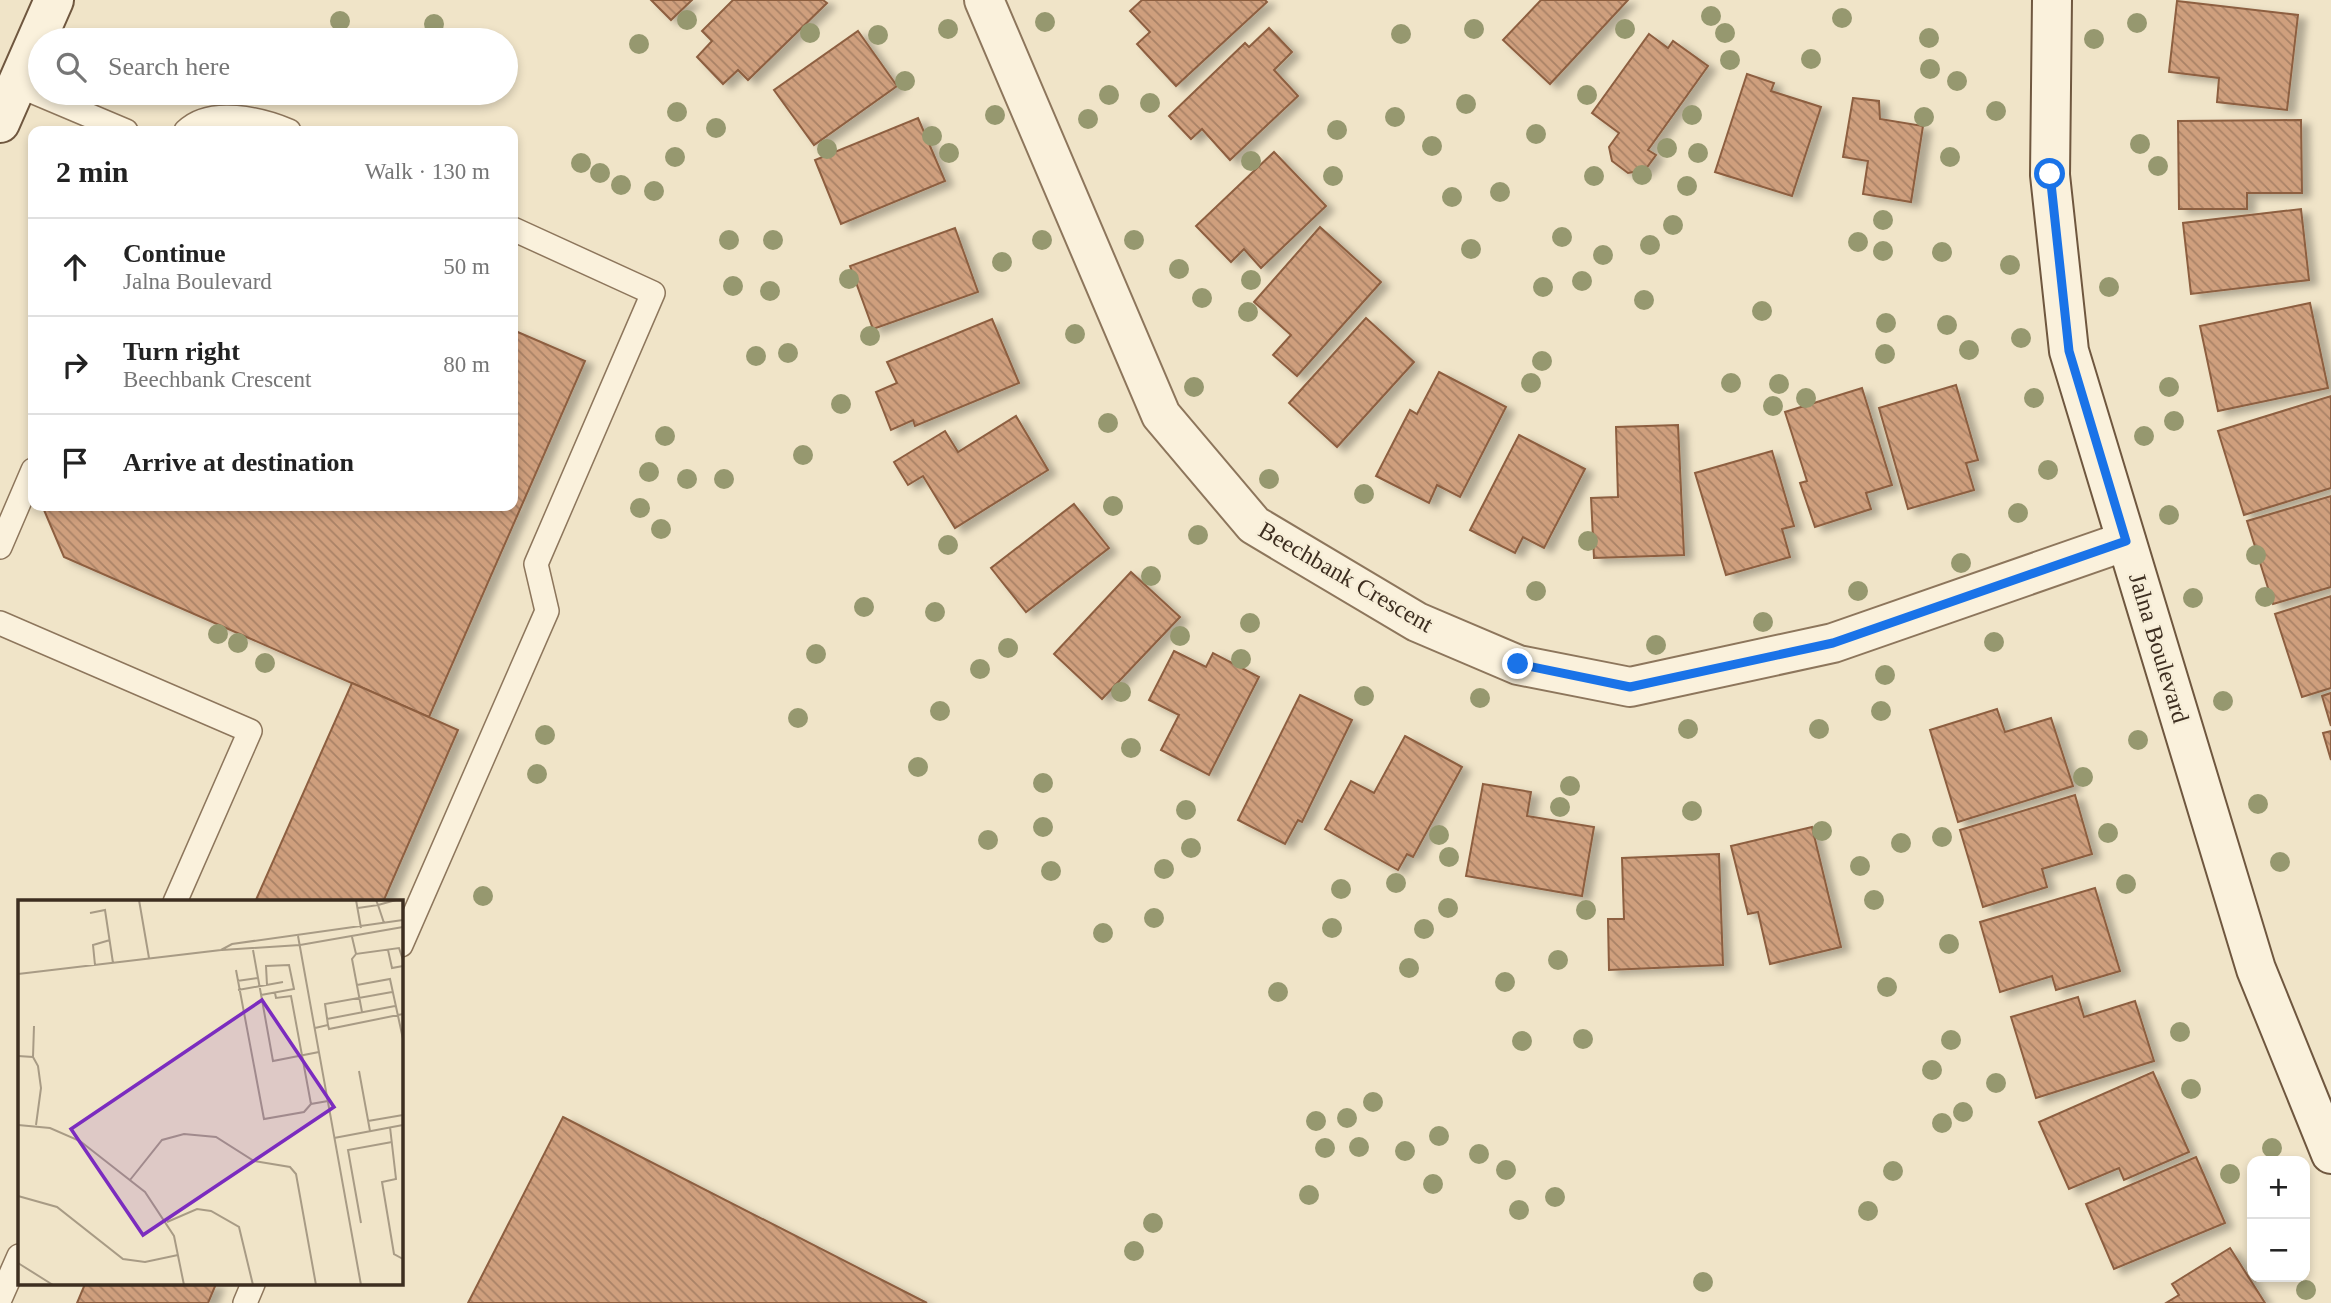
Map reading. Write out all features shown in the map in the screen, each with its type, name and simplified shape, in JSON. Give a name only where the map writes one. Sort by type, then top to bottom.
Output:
[{"type":"street","points":[[41,28],[54,0]]},
{"type":"street","name":"Beechbank Crescent","points":[[984,0],[1161,415],[1254,525],[1417,622],[1518,664],[1630,687],[1833,643],[2126,541]]},
{"type":"street","name":"Jalna Boulevard","points":[[2052,0],[2050,174],[2069,351],[2256,969],[2331,1154]]},
{"type":"street","points":[[0,123],[28,58]]},
{"type":"lane","points":[[16,85],[28,90]]},
{"type":"lane","points":[[64,105],[114,126]]},
{"type":"lane","points":[[191,126],[216,118],[242,118],[277,126]]},
{"type":"lane","points":[[402,943],[547,611],[536,564],[653,293],[518,231]]},
{"type":"lane","points":[[0,547],[28,483]]},
{"type":"lane","points":[[0,623],[250,732],[176,900]]},
{"type":"lane","points":[[0,1299],[18,1258]]},
{"type":"lane","points":[[244,1303],[252,1286]]},
{"type":"building","points":[[651,0],[692,0],[671,20]]},
{"type":"building","points":[[733,0],[823,0],[827,3],[748,80],[738,70],[723,84],[697,57],[712,41],[702,31]]},
{"type":"building","points":[[1142,0],[1267,2],[1176,86],[1137,44],[1150,32],[1130,11]]},
{"type":"building","points":[[1541,0],[1628,0],[1550,84],[1503,40]]},
{"type":"building","points":[[2177,1],[2298,15],[2287,110],[2217,102],[2219,78],[2169,72]]},
{"type":"building","points":[[1269,28],[1292,52],[1274,70],[1298,96],[1230,160],[1202,129],[1191,139],[1169,116],[1245,43],[1249,47]]},
{"type":"building","points":[[858,31],[897,86],[814,145],[774,90]]},
{"type":"building","points":[[1649,34],[1668,48],[1673,41],[1708,66],[1648,150],[1656,155],[1645,170],[1628,173],[1612,161],[1609,147],[1619,133],[1592,113]]},
{"type":"building","points":[[1747,74],[1774,83],[1771,91],[1821,107],[1792,196],[1715,172]]},
{"type":"building","points":[[1853,98],[1879,101],[1880,119],[1923,126],[1911,202],[1863,194],[1868,161],[1843,157]]},
{"type":"building","points":[[918,118],[945,181],[841,224],[815,160]]},
{"type":"building","points":[[2301,120],[2302,193],[2247,193],[2247,209],[2179,209],[2178,121]]},
{"type":"building","points":[[1274,152],[1326,206],[1261,268],[1244,249],[1231,262],[1196,226]]},
{"type":"building","points":[[2301,209],[2309,280],[2191,294],[2183,223]]},
{"type":"building","points":[[1320,227],[1381,282],[1297,376],[1273,355],[1291,335],[1254,302]]},
{"type":"building","points":[[955,228],[978,292],[873,329],[850,266]]},
{"type":"building","points":[[2310,303],[2328,388],[2218,411],[2200,326]]},
{"type":"building","points":[[1366,318],[1414,362],[1337,447],[1289,403]]},
{"type":"building","points":[[992,319],[1019,383],[915,426],[913,420],[891,430],[876,392],[897,383],[887,362]]},
{"type":"building","points":[[518,332],[585,361],[429,717],[64,557],[44,511],[518,511]]},
{"type":"building","points":[[1439,372],[1506,407],[1460,497],[1437,485],[1429,503],[1376,476],[1410,410],[1417,414]]},
{"type":"building","points":[[1956,385],[1978,460],[1966,463],[1974,490],[1908,509],[1879,408]]},
{"type":"building","points":[[1862,388],[1892,485],[1866,493],[1871,509],[1815,527],[1800,483],[1807,481],[1785,412]]},
{"type":"building","points":[[2331,396],[2331,488],[2244,515],[2218,431]]},
{"type":"building","points":[[1016,416],[1048,470],[955,528],[923,476],[908,485],[894,462],[945,431],[958,452]]},
{"type":"building","points":[[1678,425],[1684,555],[1594,558],[1591,498],[1618,497],[1616,427]]},
{"type":"building","points":[[1519,435],[1585,469],[1544,548],[1523,537],[1515,553],[1470,530]]},
{"type":"building","points":[[1772,451],[1794,526],[1782,529],[1790,557],[1726,575],[1695,473]]},
{"type":"building","points":[[2331,496],[2331,587],[2273,604],[2247,521]]},
{"type":"building","points":[[1074,504],[1109,548],[1026,612],[991,568]]},
{"type":"building","points":[[1131,572],[1180,617],[1102,699],[1054,654]]},
{"type":"building","points":[[2331,596],[2331,688],[2302,697],[2275,614]]},
{"type":"building","points":[[1174,651],[1206,667],[1213,653],[1259,677],[1209,775],[1161,750],[1179,715],[1149,700]]},
{"type":"building","points":[[352,683],[458,730],[384,900],[256,900]]},
{"type":"building","points":[[2331,693],[2331,726],[2322,696]]},
{"type":"building","points":[[1300,695],[1352,720],[1302,822],[1298,820],[1285,844],[1238,820]]},
{"type":"building","points":[[1997,709],[2005,732],[2051,718],[2073,786],[1958,822],[1930,730]]},
{"type":"building","points":[[2331,731],[2331,760],[2323,733]]},
{"type":"building","points":[[1405,736],[1462,767],[1413,857],[1407,854],[1398,870],[1325,829],[1351,781],[1374,793]]},
{"type":"building","points":[[1483,784],[1531,792],[1527,816],[1594,827],[1582,896],[1466,876]]},
{"type":"building","points":[[2075,795],[2092,854],[2042,869],[2047,887],[1983,907],[1960,830]]},
{"type":"building","points":[[1812,827],[1841,947],[1770,964],[1758,912],[1748,914],[1731,846]]},
{"type":"building","points":[[1719,854],[1723,965],[1609,970],[1608,919],[1624,919],[1622,858]]},
{"type":"building","points":[[2095,888],[2120,971],[2056,990],[2052,976],[2000,992],[1980,922]]},
{"type":"building","points":[[2078,997],[2084,1017],[2135,1001],[2154,1061],[2036,1098],[2011,1017]]},
{"type":"building","points":[[2153,1072],[2189,1152],[2124,1180],[2119,1168],[2069,1189],[2039,1122]]},
{"type":"building","points":[[563,1117],[927,1303],[468,1303]]},
{"type":"building","points":[[2196,1157],[2225,1223],[2114,1269],[2086,1204]]},
{"type":"building","points":[[2230,1248],[2247,1275],[2247,1282],[2252,1282],[2265,1303],[2166,1303],[2179,1295],[2172,1284]]},
{"type":"building","points":[[84,1286],[215,1286],[208,1303],[77,1303]]},
{"type":"route","points":[[1518,664],[1630,687],[1833,643],[2126,541],[2069,351],[2050,174]]}]
